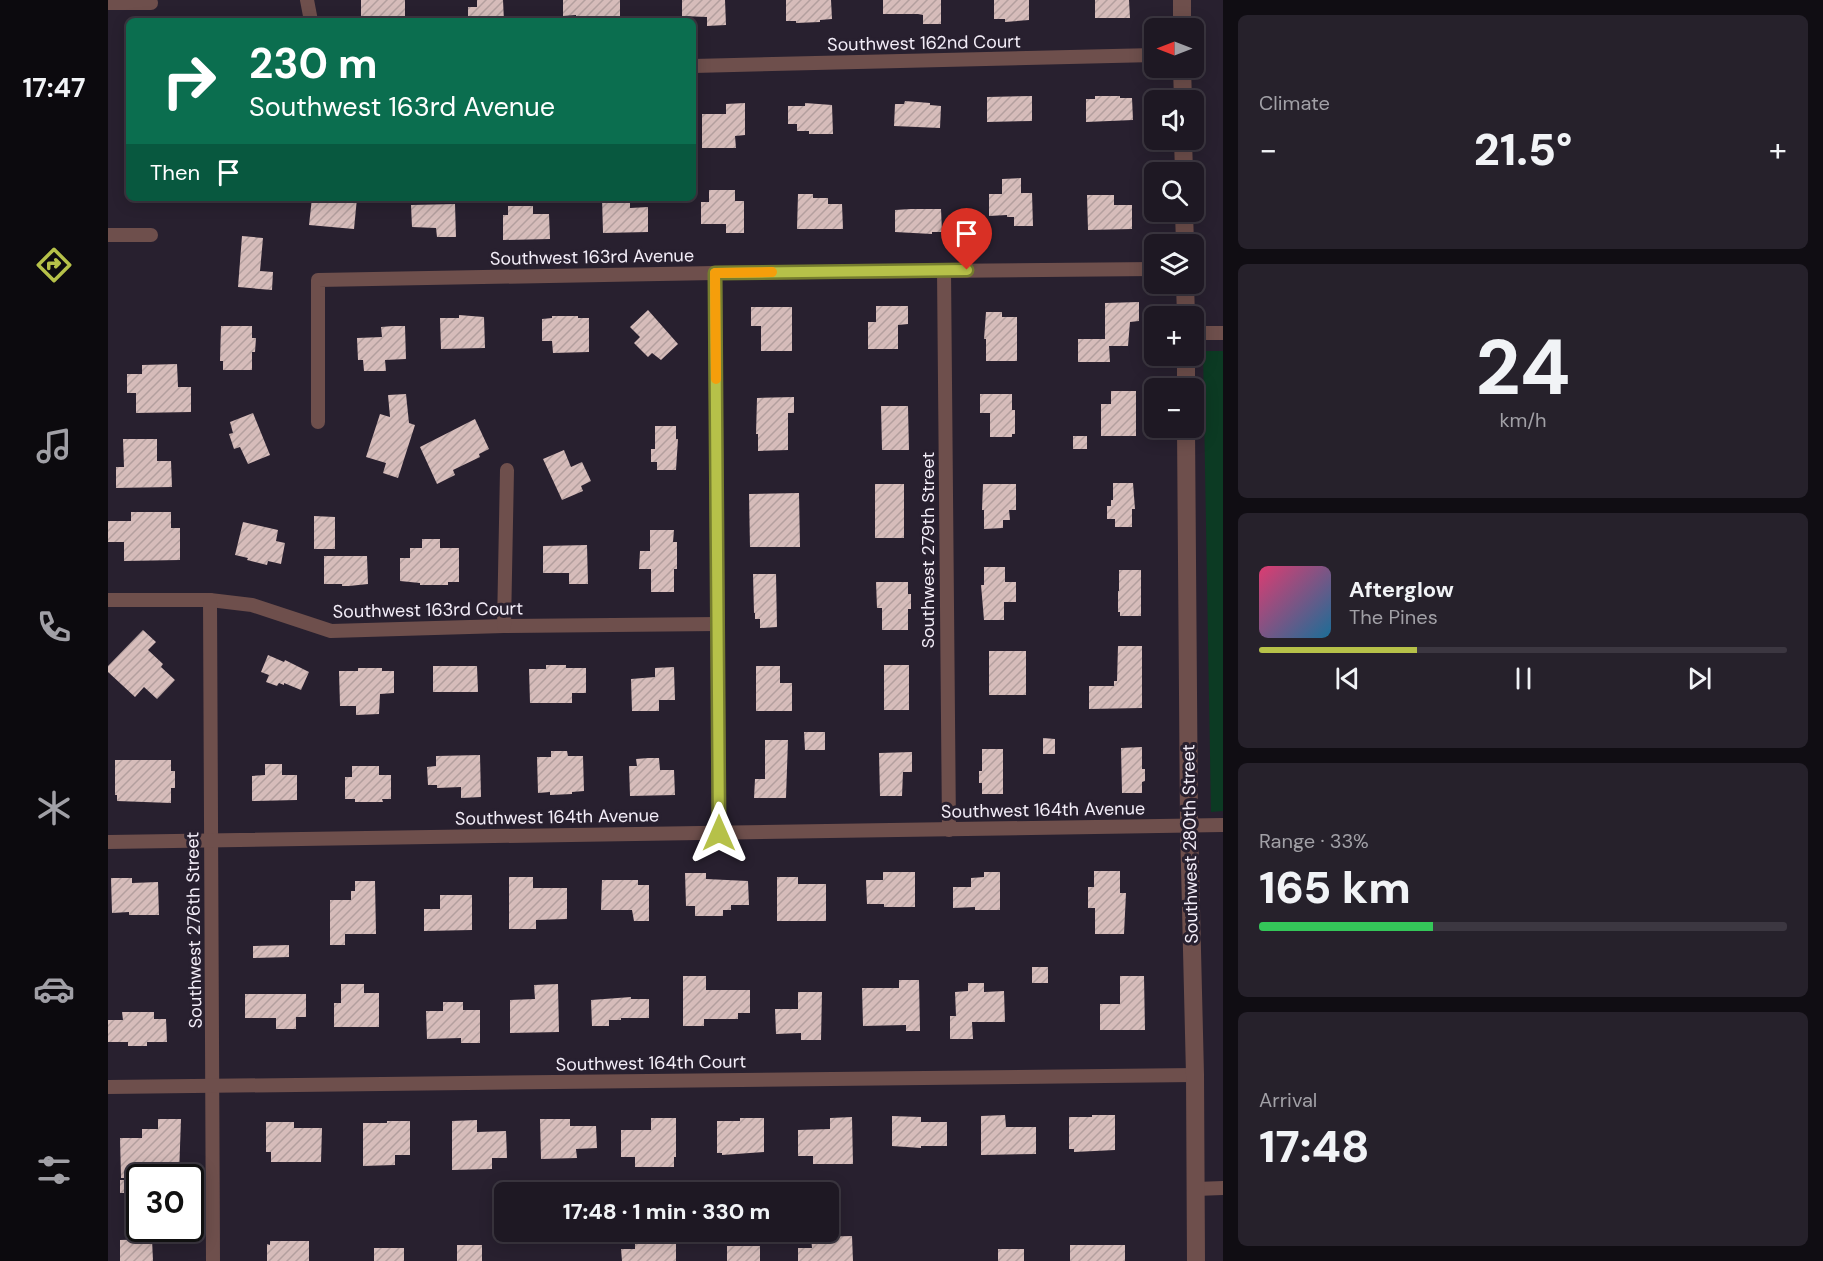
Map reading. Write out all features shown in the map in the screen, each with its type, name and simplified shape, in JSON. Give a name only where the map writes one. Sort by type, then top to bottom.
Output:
[{"type":"street","points":[[307,0],[310,18]]},
{"type":"street","points":[[1182,0],[1182,18]]},
{"type":"street","points":[[108,3],[151,3]]},
{"type":"street","name":"Southwest 162nd Court","points":[[696,66],[1144,55]]},
{"type":"street","points":[[108,235],[151,235]]},
{"type":"street","name":"Southwest 163rd Avenue","points":[[318,422],[318,280],[1144,269]]},
{"type":"street","name":"Southwest 279th Street","points":[[944,270],[949,830]]},
{"type":"street","points":[[715,273],[719,833]]},
{"type":"street","points":[[1204,333],[1223,333]]},
{"type":"street","name":"Southwest 280th Street","points":[[1186,438],[1196,1261]]},
{"type":"street","points":[[504,626],[507,470]]},
{"type":"street","name":"Southwest 163rd Court","points":[[108,600],[210,600],[252,605],[331,631],[504,626],[718,624]]},
{"type":"street","name":"Southwest 276th Street","points":[[210,600],[213,1261]]},
{"type":"street","name":"Southwest 164th Avenue","points":[[108,842],[1223,825]]},
{"type":"street","name":"Southwest 164th Court","points":[[108,1087],[1195,1075]]},
{"type":"street","points":[[1196,1189],[1223,1188]]},
{"type":"green space","points":[[1204,351],[1223,351],[1223,811],[1211,812],[1204,378]]},
{"type":"building","points":[[361,0],[405,0],[405,18],[361,18]]},
{"type":"building","points":[[477,0],[503,0],[504,18],[468,18],[468,7],[477,7]]},
{"type":"building","points":[[563,0],[620,0],[620,18],[563,16]]},
{"type":"building","points":[[682,0],[725,0],[726,25],[707,26],[707,17],[682,16]]},
{"type":"building","points":[[786,0],[831,0],[832,19],[820,20],[820,22],[786,21]]},
{"type":"building","points":[[883,0],[941,0],[941,24],[923,24],[923,15],[918,14],[883,14]]},
{"type":"building","points":[[994,0],[1029,0],[1029,20],[1005,22],[1005,19],[994,19]]},
{"type":"building","points":[[1095,0],[1129,0],[1130,18],[1095,18]]},
{"type":"building","points":[[1032,96],[1032,121],[987,122],[987,97]]},
{"type":"building","points":[[1095,96],[1132,98],[1133,120],[1086,122],[1086,99],[1095,99]]},
{"type":"building","points":[[905,101],[941,106],[940,128],[894,126],[895,104],[904,104]]},
{"type":"building","points":[[745,103],[745,135],[735,136],[736,148],[702,148],[702,114],[726,114],[726,104]]},
{"type":"building","points":[[805,103],[832,105],[833,134],[809,134],[809,131],[797,131],[797,124],[788,124],[788,106],[805,106]]},
{"type":"building","points":[[1021,178],[1021,193],[1032,193],[1033,226],[1014,226],[1014,217],[1007,217],[1007,215],[989,216],[989,194],[1002,194],[1002,179]]},
{"type":"building","points":[[709,190],[735,190],[735,201],[744,201],[744,233],[726,233],[726,224],[701,224],[701,202],[709,202]]},
{"type":"building","points":[[798,194],[813,194],[813,198],[828,198],[828,204],[842,204],[843,229],[797,229]]},
{"type":"building","points":[[1087,195],[1114,195],[1114,205],[1132,205],[1132,229],[1088,230]]},
{"type":"building","points":[[312,201],[357,201],[354,229],[309,225]]},
{"type":"building","points":[[602,201],[630,201],[630,208],[648,207],[648,232],[603,233]]},
{"type":"building","points":[[455,204],[456,237],[437,237],[436,228],[412,227],[411,205]]},
{"type":"building","points":[[508,206],[533,206],[533,214],[549,214],[550,239],[503,240],[503,215],[508,215]]},
{"type":"building","points":[[941,209],[942,232],[932,232],[932,234],[895,232],[895,210]]},
{"type":"building","points":[[242,236],[263,238],[260,271],[273,272],[272,290],[238,287]]},
{"type":"building","points":[[1139,302],[1139,321],[1130,322],[1128,346],[1109,346],[1110,362],[1078,362],[1078,339],[1105,339],[1105,303]]},
{"type":"building","points":[[876,306],[908,306],[908,324],[898,325],[898,349],[868,349],[868,322],[876,322]]},
{"type":"building","points":[[751,307],[792,307],[792,351],[761,351],[761,326],[751,326]]},
{"type":"building","points":[[648,310],[678,344],[661,360],[652,353],[648,357],[634,343],[640,337],[630,327]]},
{"type":"building","points":[[986,312],[1002,312],[1002,317],[1017,317],[1017,361],[986,361],[986,339],[984,339]]},
{"type":"building","points":[[459,315],[484,317],[485,348],[441,349],[440,318],[459,318]]},
{"type":"building","points":[[552,316],[589,318],[589,352],[553,353],[552,341],[542,341],[542,319],[552,318]]},
{"type":"building","points":[[221,326],[252,326],[252,338],[256,338],[255,352],[252,352],[252,370],[223,370],[223,361],[220,361]]},
{"type":"building","points":[[405,326],[406,359],[385,360],[386,371],[364,371],[363,360],[358,360],[357,338],[382,337],[381,327]]},
{"type":"building","points":[[177,364],[178,387],[191,387],[191,412],[136,413],[136,393],[127,393],[127,374],[142,374],[142,365]]},
{"type":"building","points":[[1111,391],[1136,391],[1136,436],[1101,436],[1101,404],[1111,404]]},
{"type":"building","points":[[406,394],[409,423],[415,425],[398,478],[383,473],[386,463],[366,457],[380,414],[390,417],[388,395]]},
{"type":"building","points":[[980,394],[1012,394],[1015,434],[1012,434],[1012,437],[990,437],[990,413],[980,413]]},
{"type":"building","points":[[794,397],[794,413],[788,413],[788,450],[758,451],[757,398]]},
{"type":"building","points":[[881,406],[908,406],[909,450],[882,450]]},
{"type":"building","points":[[253,413],[270,455],[248,464],[240,447],[234,449],[229,434],[233,433],[230,422]]},
{"type":"building","points":[[475,419],[489,449],[479,454],[480,457],[453,470],[455,475],[437,484],[420,447]]},
{"type":"building","points":[[655,426],[676,426],[676,439],[678,439],[676,470],[657,470],[657,462],[651,462],[651,449],[655,449]]},
{"type":"building","points":[[1073,436],[1087,436],[1087,449],[1073,449]]},
{"type":"building","points":[[123,439],[157,439],[157,461],[171,461],[172,487],[116,488],[116,467],[124,467]]},
{"type":"building","points":[[564,450],[571,467],[582,462],[591,481],[581,486],[583,491],[562,500],[543,459]]},
{"type":"building","points":[[1113,483],[1133,483],[1135,509],[1132,509],[1132,527],[1115,527],[1115,519],[1107,519],[1107,506],[1111,506],[1111,500],[1113,500]]},
{"type":"building","points":[[875,484],[904,484],[904,538],[875,538]]},
{"type":"building","points":[[983,484],[1016,484],[1016,510],[1009,510],[1010,520],[1003,520],[1003,528],[984,529]]},
{"type":"building","points":[[799,493],[800,547],[750,547],[749,494]]},
{"type":"building","points":[[131,512],[171,512],[171,528],[180,528],[180,560],[124,561],[124,542],[108,542],[108,521],[131,521]]},
{"type":"building","points":[[314,516],[335,517],[335,549],[314,549]]},
{"type":"building","points":[[243,522],[278,530],[276,541],[285,543],[281,564],[268,561],[267,565],[235,555]]},
{"type":"building","points":[[650,530],[674,530],[673,542],[677,542],[677,569],[674,569],[674,592],[651,592],[651,569],[639,569],[640,551],[650,551]]},
{"type":"building","points":[[422,539],[440,539],[440,548],[459,548],[459,582],[448,582],[448,585],[420,585],[420,583],[400,581],[400,558],[410,558],[410,548],[422,548]]},
{"type":"building","points":[[587,545],[588,584],[569,584],[569,573],[543,573],[543,546]]},
{"type":"building","points":[[324,556],[367,556],[368,584],[342,586],[342,584],[324,584]]},
{"type":"building","points":[[984,567],[1005,567],[1005,582],[1016,582],[1016,602],[1004,602],[1004,620],[984,620],[981,585],[984,585]]},
{"type":"building","points":[[1119,570],[1141,570],[1141,616],[1120,616],[1118,612]]},
{"type":"building","points":[[753,574],[776,574],[777,627],[760,628],[760,619],[755,619]]},
{"type":"building","points":[[876,582],[908,582],[911,609],[908,609],[908,630],[882,630],[882,608],[877,608]]},
{"type":"building","points":[[143,630],[156,642],[148,650],[175,680],[157,699],[144,687],[135,697],[108,672],[108,666]]},
{"type":"building","points":[[1118,646],[1142,646],[1142,708],[1089,709],[1089,686],[1114,686],[1114,681],[1117,681]]},
{"type":"building","points":[[989,651],[1026,651],[1026,695],[989,695]]},
{"type":"building","points":[[268,655],[284,662],[285,660],[309,672],[301,690],[284,683],[284,685],[279,683],[277,686],[266,682],[269,675],[261,672]]},
{"type":"building","points":[[546,665],[586,668],[586,693],[572,693],[572,703],[530,703],[529,669],[546,669]]},
{"type":"building","points":[[884,665],[909,665],[909,710],[884,710]]},
{"type":"building","points":[[433,666],[477,666],[478,692],[433,692]]},
{"type":"building","points":[[756,666],[780,666],[780,683],[792,683],[792,711],[756,711]]},
{"type":"building","points":[[674,667],[675,700],[659,700],[659,711],[632,711],[631,679],[655,677],[655,668]]},
{"type":"building","points":[[358,668],[382,668],[382,671],[394,671],[394,693],[380,694],[379,714],[356,715],[356,706],[340,706],[339,671],[358,671]]},
{"type":"building","points":[[804,732],[825,732],[825,750],[805,750]]},
{"type":"building","points":[[1043,738],[1055,739],[1055,754],[1043,754]]},
{"type":"building","points":[[765,740],[788,740],[786,798],[754,798],[755,779],[765,779]]},
{"type":"building","points":[[1142,747],[1142,769],[1145,769],[1145,781],[1142,782],[1142,793],[1122,793],[1121,748]]},
{"type":"building","points":[[982,749],[1003,749],[1003,794],[982,794],[979,771],[982,771]]},
{"type":"building","points":[[551,751],[567,751],[568,756],[583,756],[584,791],[550,795],[550,792],[538,793],[537,757],[551,757]]},
{"type":"building","points":[[912,752],[912,772],[903,772],[902,796],[880,796],[879,753]]},
{"type":"building","points":[[480,755],[481,797],[461,798],[461,787],[437,788],[437,785],[428,785],[427,767],[436,766],[436,756]]},
{"type":"building","points":[[659,758],[660,770],[674,770],[675,795],[630,796],[629,766],[637,766],[636,759]]},
{"type":"building","points":[[115,760],[171,760],[171,771],[175,771],[175,788],[171,788],[171,803],[117,801]]},
{"type":"building","points":[[265,764],[282,764],[282,775],[297,775],[297,800],[252,801],[252,776],[265,775]]},
{"type":"building","points":[[352,766],[379,766],[379,775],[391,775],[391,799],[382,799],[383,802],[355,802],[355,799],[345,799],[345,777],[352,777]]},
{"type":"building","points":[[1094,871],[1120,871],[1120,893],[1126,893],[1124,934],[1095,934],[1095,908],[1088,908],[1088,887],[1094,887]]},
{"type":"building","points":[[883,872],[915,872],[915,907],[884,907],[884,904],[867,904],[866,880],[883,880]]},
{"type":"building","points":[[984,872],[1000,872],[1000,910],[975,910],[975,907],[953,908],[953,887],[971,887],[971,878],[984,877]]},
{"type":"building","points":[[685,873],[706,873],[706,879],[748,881],[749,905],[731,905],[731,910],[723,910],[723,916],[695,916],[695,906],[686,906]]},
{"type":"building","points":[[509,877],[533,877],[533,888],[567,888],[567,919],[536,920],[536,929],[509,929]]},
{"type":"building","points":[[777,877],[798,877],[798,884],[826,884],[826,921],[777,921]]},
{"type":"building","points":[[111,878],[132,878],[132,883],[158,882],[159,915],[112,913]]},
{"type":"building","points":[[602,880],[638,880],[638,885],[649,885],[649,921],[634,921],[632,910],[601,910]]},
{"type":"building","points":[[355,881],[375,881],[376,934],[345,934],[345,945],[330,945],[330,900],[351,900],[351,891],[355,891]]},
{"type":"building","points":[[440,895],[472,895],[472,930],[424,931],[424,909],[440,909]]},
{"type":"building","points":[[289,945],[289,957],[253,958],[253,946]]},
{"type":"building","points":[[1032,967],[1048,967],[1048,983],[1032,983]]},
{"type":"building","points":[[683,976],[706,976],[706,990],[750,990],[750,1013],[738,1013],[738,1019],[704,1019],[704,1026],[683,1026]]},
{"type":"building","points":[[1120,976],[1144,976],[1145,1030],[1100,1030],[1100,1004],[1120,1004]]},
{"type":"building","points":[[899,980],[919,980],[920,1031],[906,1031],[906,1025],[863,1026],[862,988],[899,988]]},
{"type":"building","points":[[968,983],[984,983],[984,992],[1004,991],[1005,1022],[972,1022],[973,1039],[950,1039],[950,1016],[956,1016],[955,992],[968,991]]},
{"type":"building","points":[[341,984],[364,984],[364,993],[379,993],[379,1027],[334,1027],[334,1003],[341,1003]]},
{"type":"building","points":[[558,984],[559,1032],[510,1033],[510,1000],[535,999],[534,985]]},
{"type":"building","points":[[798,992],[822,992],[821,1040],[801,1040],[801,1033],[776,1034],[775,1009],[798,1009]]},
{"type":"building","points":[[245,994],[306,994],[306,1017],[296,1017],[296,1029],[276,1029],[276,1018],[245,1018]]},
{"type":"building","points":[[631,997],[631,999],[649,999],[649,1018],[621,1018],[621,1020],[609,1020],[609,1026],[592,1026],[591,1000]]},
{"type":"building","points":[[443,1002],[463,1002],[463,1010],[480,1010],[480,1043],[461,1043],[461,1038],[427,1039],[426,1011],[443,1011]]},
{"type":"building","points":[[122,1012],[154,1012],[154,1019],[166,1019],[167,1042],[147,1042],[147,1046],[128,1046],[128,1042],[108,1042],[108,1020],[123,1020]]},
{"type":"building","points":[[1005,1115],[1006,1127],[1036,1127],[1036,1154],[981,1155],[981,1116]]},
{"type":"building","points":[[1092,1115],[1115,1115],[1115,1150],[1074,1152],[1074,1149],[1069,1149],[1069,1117],[1092,1117]]},
{"type":"building","points":[[892,1116],[921,1117],[921,1122],[947,1122],[947,1146],[921,1146],[921,1148],[892,1146]]},
{"type":"building","points":[[852,1117],[853,1164],[813,1164],[813,1156],[798,1156],[798,1130],[830,1129],[830,1118]]},
{"type":"building","points":[[651,1118],[676,1118],[674,1167],[635,1167],[635,1157],[621,1157],[621,1130],[651,1130]]},
{"type":"building","points":[[740,1118],[764,1118],[764,1152],[722,1155],[722,1153],[717,1153],[717,1121],[740,1121]]},
{"type":"building","points":[[158,1119],[181,1119],[179,1164],[126,1164],[126,1178],[121,1178],[120,1138],[142,1138],[142,1129],[158,1129]]},
{"type":"building","points":[[540,1119],[570,1119],[570,1126],[596,1126],[597,1148],[576,1149],[577,1158],[541,1159]]},
{"type":"building","points":[[477,1120],[477,1132],[506,1131],[507,1158],[492,1158],[492,1169],[452,1170],[452,1121]]},
{"type":"building","points":[[387,1121],[410,1121],[410,1155],[395,1155],[395,1165],[363,1166],[363,1123],[387,1123]]},
{"type":"building","points":[[266,1122],[294,1122],[294,1128],[322,1128],[321,1162],[271,1162],[271,1152],[266,1152]]},
{"type":"building","points":[[120,1180],[126,1180],[126,1193],[120,1193]]},
{"type":"building","points":[[839,1236],[852,1236],[853,1261],[798,1261],[798,1248],[812,1248],[811,1242],[839,1242]]},
{"type":"building","points":[[120,1240],[152,1242],[153,1261],[120,1261]]},
{"type":"building","points":[[270,1241],[309,1241],[309,1261],[267,1261],[267,1244],[270,1245]]},
{"type":"building","points":[[635,1242],[676,1242],[676,1261],[622,1261],[621,1249],[635,1249]]},
{"type":"building","points":[[457,1245],[482,1245],[482,1261],[457,1261]]},
{"type":"building","points":[[1070,1245],[1125,1245],[1125,1261],[1070,1261]]},
{"type":"building","points":[[727,1246],[760,1246],[760,1261],[727,1261]]},
{"type":"building","points":[[374,1248],[404,1248],[404,1261],[374,1261]]},
{"type":"building","points":[[998,1249],[1024,1249],[1024,1261],[998,1261]]},
{"type":"slow traffic","points":[[716,379],[715,273],[772,272]]},
{"type":"route","points":[[719,833],[715,273],[967,270]]}]
